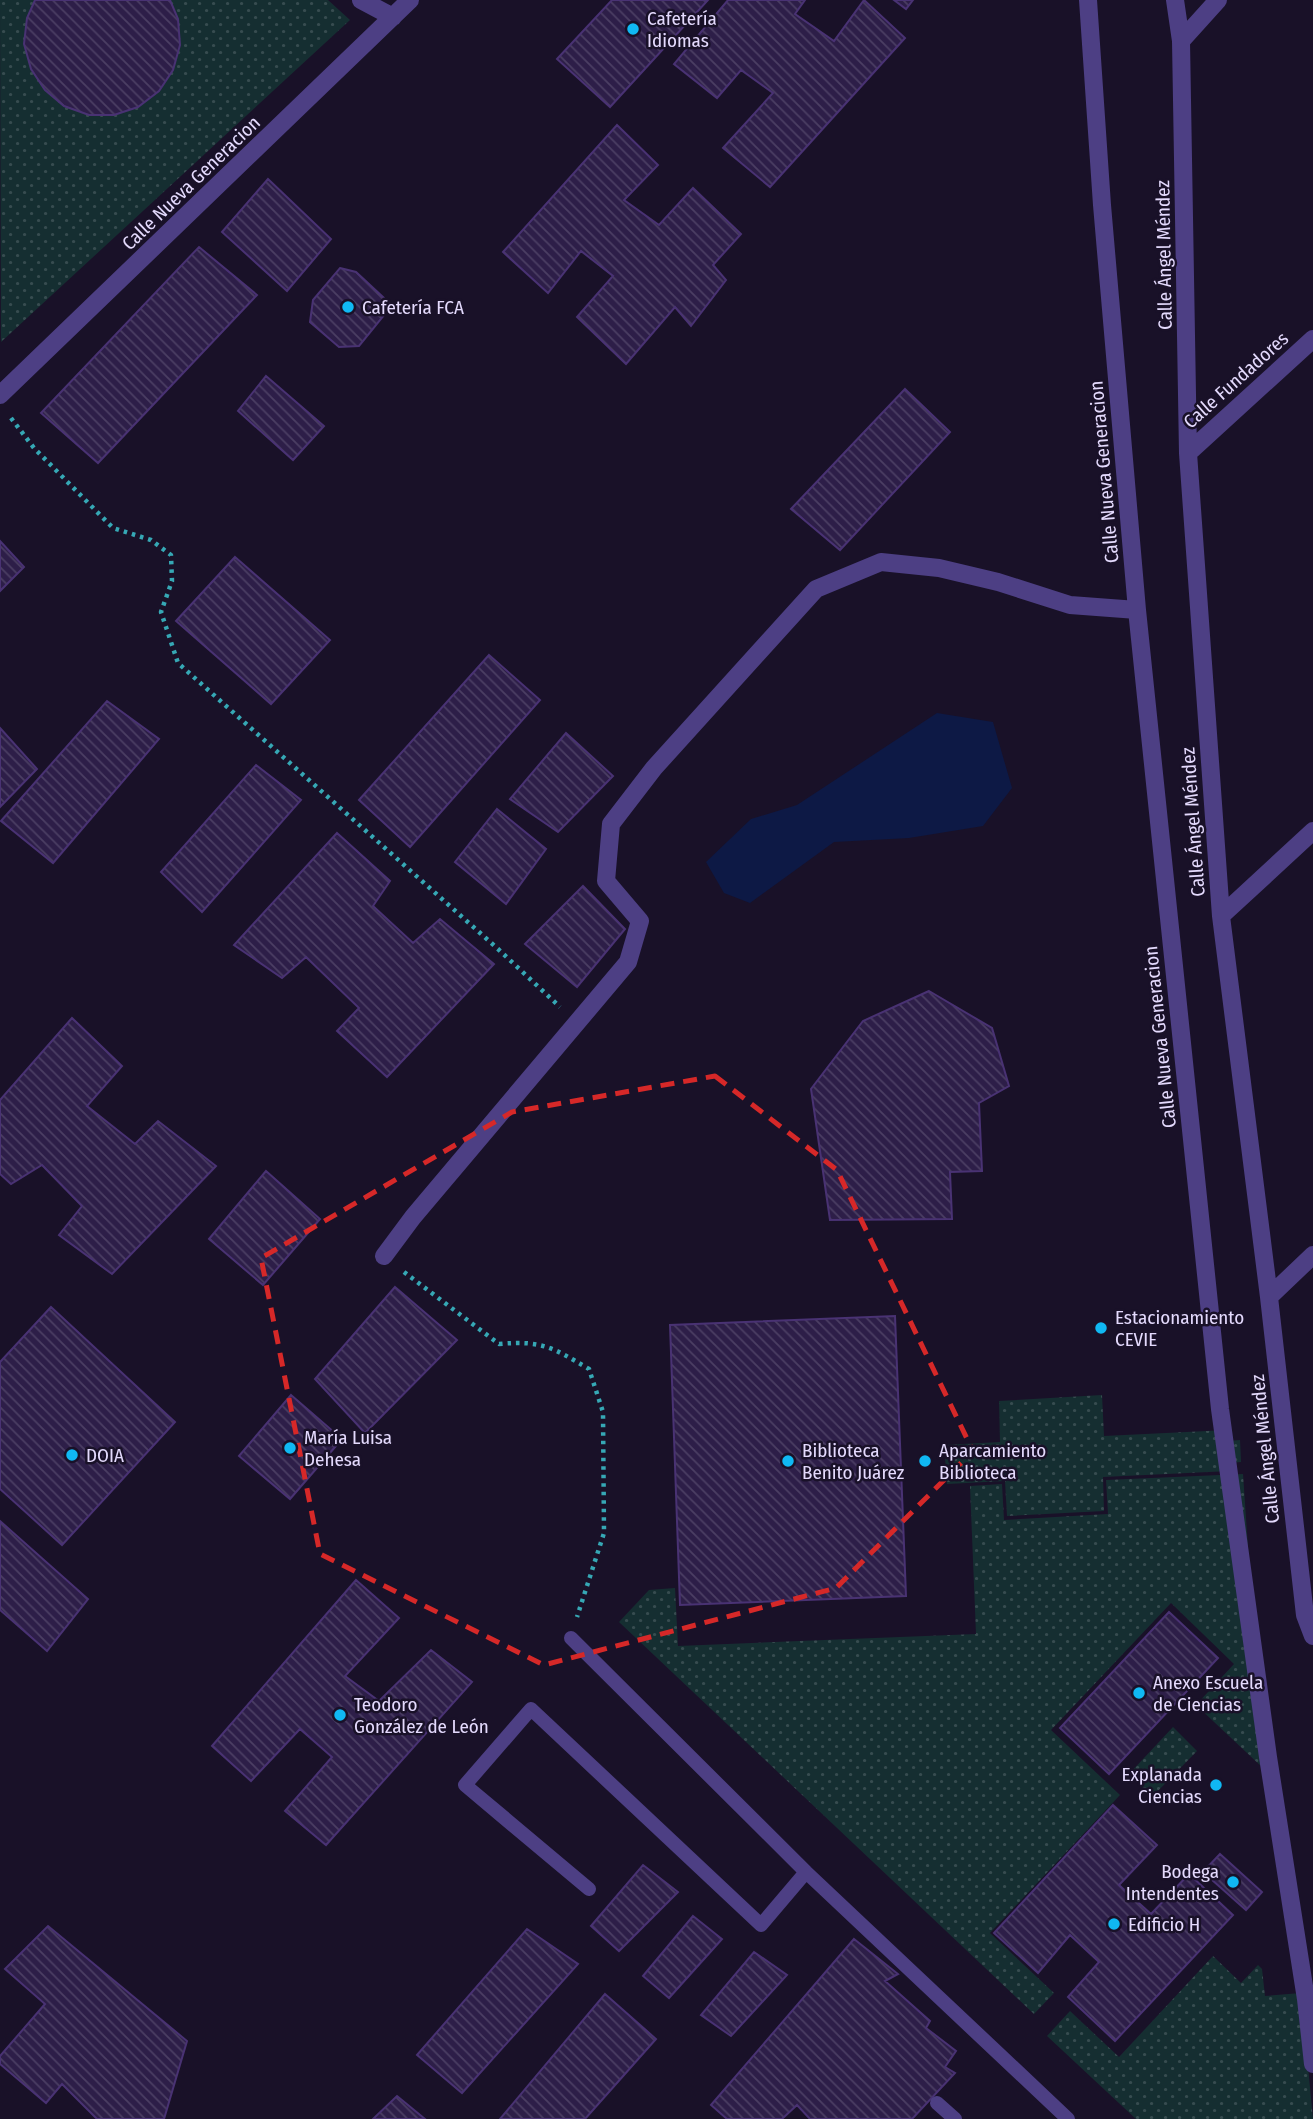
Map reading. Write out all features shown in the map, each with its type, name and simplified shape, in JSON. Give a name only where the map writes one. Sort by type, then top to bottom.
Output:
[{"type":"street","points":[[361,0],[393,17]]},
{"type":"street","name":"Calle Nueva Generacion","points":[[0,395],[410,0]]},
{"type":"street","name":"Calle Nueva Generacion","points":[[1088,0],[1102,205],[1137,610],[1220,1409],[1268,1757],[1306,1999],[1313,2064]]},
{"type":"street","name":"Calle Ángel Méndez","points":[[1175,0],[1181,41],[1188,453],[1221,916],[1313,1636]]},
{"type":"street","points":[[1181,41],[1218,0]]},
{"type":"street","name":"Calle Fundadores","points":[[1188,453],[1313,339]]},
{"type":"street","points":[[384,1256],[413,1217],[628,962],[640,920],[606,881],[611,824],[654,768],[816,589],[881,562],[939,568],[998,582],[1070,606],[1137,610]]},
{"type":"street","points":[[1221,916],[1313,831]]},
{"type":"street","points":[[1269,1297],[1313,1255]]},
{"type":"lane","points":[[570,1638],[806,1871],[1068,2119]]},
{"type":"lane","points":[[589,1889],[465,1785],[531,1709],[761,1925],[806,1871]]},
{"type":"lane","points":[[937,2103],[955,2119]]},
{"type":"path","points":[[9,415],[34,448],[113,528],[151,540],[171,555],[172,581],[161,612],[178,663],[498,949],[576,1024]]},
{"type":"path","points":[[384,1256],[499,1344],[527,1342],[555,1349],[589,1369],[603,1412],[604,1534],[570,1638]]},
{"type":"highlighted area","points":[[715,1076],[837,1170],[973,1451],[836,1588],[544,1665],[320,1554],[261,1258],[512,1112]]},
{"type":"green space","points":[[0,0],[328,0],[350,20],[1,342]]},
{"type":"green space","points":[[1102,1395],[1104,1436],[1228,1430],[1228,1441],[1240,1440],[1241,1462],[1230,1463],[1230,1471],[1103,1477],[1104,1511],[1007,1516],[1005,1481],[947,1484],[944,1445],[1000,1442],[999,1401]]},
{"type":"green space","points":[[1243,1474],[1263,1768],[1196,1705],[1234,1664],[1171,1603],[1051,1730],[1120,1795],[990,1933],[1054,1993],[1034,2014],[619,1622],[649,1590],[675,1588],[678,1646],[976,1634],[970,1486],[1002,1484],[1004,1520],[1108,1514],[1106,1480]]},
{"type":"green space","points":[[1173,1727],[1197,1751],[1152,1797],[1129,1774]]},
{"type":"green space","points":[[1213,1956],[1241,1983],[1258,1965],[1262,1969],[1265,1996],[1301,1993],[1313,2119],[1136,2119],[1047,2036],[1070,2011],[1119,2057]]},
{"type":"water","points":[[937,713],[993,722],[1012,788],[983,826],[909,838],[834,842],[750,903],[724,893],[706,862],[751,819],[797,805]]},
{"type":"building","points":[[35,0],[170,0],[178,19],[180,45],[173,70],[159,91],[138,107],[114,115],[89,115],[64,106],[45,90],[31,69],[24,44],[27,18]]},
{"type":"building","name":"Cafetería Idiomas","points":[[612,0],[708,0],[610,107],[557,59]]},
{"type":"building","points":[[728,0],[805,0],[795,14],[834,41],[864,0],[905,38],[770,187],[723,148],[773,93],[741,70],[717,98],[674,64]]},
{"type":"building","points":[[894,0],[913,0],[906,9]]},
{"type":"building","points":[[617,125],[658,165],[624,200],[659,225],[693,188],[741,234],[713,265],[726,280],[691,326],[675,307],[626,364],[577,317],[613,276],[581,251],[548,293],[503,252]]},
{"type":"building","points":[[268,179],[331,239],[287,291],[222,232]]},
{"type":"building","points":[[199,247],[257,295],[98,463],[41,413]]},
{"type":"building","name":"Cafetería FCA","points":[[340,268],[356,272],[384,298],[385,314],[359,346],[339,347],[310,322],[313,300]]},
{"type":"building","points":[[266,376],[324,426],[293,460],[238,411]]},
{"type":"building","points":[[905,389],[950,432],[840,550],[791,509]]},
{"type":"building","points":[[0,541],[24,567],[0,591]]},
{"type":"building","points":[[235,557],[330,640],[271,704],[176,621]]},
{"type":"building","points":[[489,655],[540,700],[410,847],[359,800]]},
{"type":"building","points":[[107,701],[159,739],[53,863],[1,821]]},
{"type":"building","points":[[0,728],[37,769],[0,807]]},
{"type":"building","points":[[566,733],[613,776],[558,832],[510,799]]},
{"type":"building","points":[[256,765],[301,800],[202,912],[161,872]]},
{"type":"building","points":[[497,809],[546,849],[506,904],[455,862]]},
{"type":"building","points":[[337,833],[390,881],[373,906],[413,943],[440,919],[494,964],[387,1077],[337,1031],[359,1008],[306,957],[282,978],[234,945]]},
{"type":"building","points":[[583,886],[625,929],[577,987],[525,944]]},
{"type":"building","points":[[929,991],[992,1028],[1009,1086],[979,1103],[982,1171],[950,1172],[952,1219],[830,1220],[811,1089],[863,1021]]},
{"type":"building","points":[[72,1018],[122,1066],[87,1106],[135,1144],[158,1121],[216,1166],[112,1274],[59,1235],[82,1206],[42,1165],[11,1184],[0,1174],[0,1100]]},
{"type":"building","points":[[266,1171],[320,1219],[263,1285],[209,1239]]},
{"type":"building","points":[[395,1287],[457,1340],[365,1433],[315,1379]]},
{"type":"building","name":"DOIA","points":[[51,1307],[175,1422],[62,1545],[0,1489],[0,1362]]},
{"type":"building","name":"Biblioteca Benito Juárez","points":[[895,1316],[906,1596],[680,1605],[670,1325]]},
{"type":"building","name":"María Luisa Dehesa","points":[[291,1395],[342,1439],[290,1499],[239,1456]]},
{"type":"building","points":[[0,1521],[88,1599],[47,1651],[0,1610]]},
{"type":"building","name":"Teodoro González de León","points":[[356,1580],[399,1618],[345,1676],[379,1701],[431,1650],[472,1682],[326,1845],[285,1811],[332,1757],[300,1729],[251,1781],[212,1746]]},
{"type":"building","name":"Anexo Escuela de Ciencias","points":[[1169,1612],[1218,1658],[1109,1774],[1060,1728]]},
{"type":"building","name":"Edificio H","points":[[1113,1805],[1157,1845],[1119,1885],[1151,1914],[1189,1874],[1233,1915],[1115,2041],[1068,1997],[1099,1962],[1070,1935],[1038,1973],[994,1933]]},
{"type":"building","name":"Bodega Intendentes","points":[[1220,1854],[1262,1892],[1246,1910],[1203,1872]]},
{"type":"building","points":[[643,1865],[678,1892],[619,1951],[591,1926]]},
{"type":"building","points":[[693,1916],[722,1939],[669,1998],[643,1976]]},
{"type":"building","points":[[48,1926],[187,2041],[164,2119],[97,2119],[62,2084],[46,2103],[0,2064],[0,2056],[45,2004],[5,1969]]},
{"type":"building","points":[[527,1929],[578,1964],[462,2093],[417,2055]]},
{"type":"building","points":[[854,1939],[898,1974],[885,1981],[930,2021],[926,2028],[956,2051],[945,2067],[955,2073],[912,2119],[810,2119],[797,2105],[782,2119],[727,2119],[711,2105]]},
{"type":"building","points":[[754,1952],[787,1975],[731,2036],[701,2015]]},
{"type":"building","points":[[605,1994],[656,2039],[585,2119],[500,2119]]},
{"type":"building","points":[[397,2096],[425,2119],[373,2119]]},
{"type":"place","name":"Cafetería Idiomas","points":[[633,29]]},
{"type":"place","name":"Cafetería FCA","points":[[348,307]]},
{"type":"place","name":"Estacionamiento CEVIE","points":[[1101,1328]]},
{"type":"place","name":"María Luisa Dehesa","points":[[290,1448]]},
{"type":"place","name":"DOIA","points":[[72,1455]]},
{"type":"place","name":"Biblioteca Benito Juárez","points":[[788,1461]]},
{"type":"place","name":"Aparcamiento Biblioteca","points":[[925,1461]]},
{"type":"place","name":"Anexo Escuela de Ciencias","points":[[1139,1693]]},
{"type":"place","name":"Teodoro González de León","points":[[340,1715]]},
{"type":"place","name":"Explanada Ciencias","points":[[1216,1785]]},
{"type":"place","name":"Bodega Intendentes","points":[[1233,1882]]},
{"type":"place","name":"Edificio H","points":[[1114,1924]]}]
